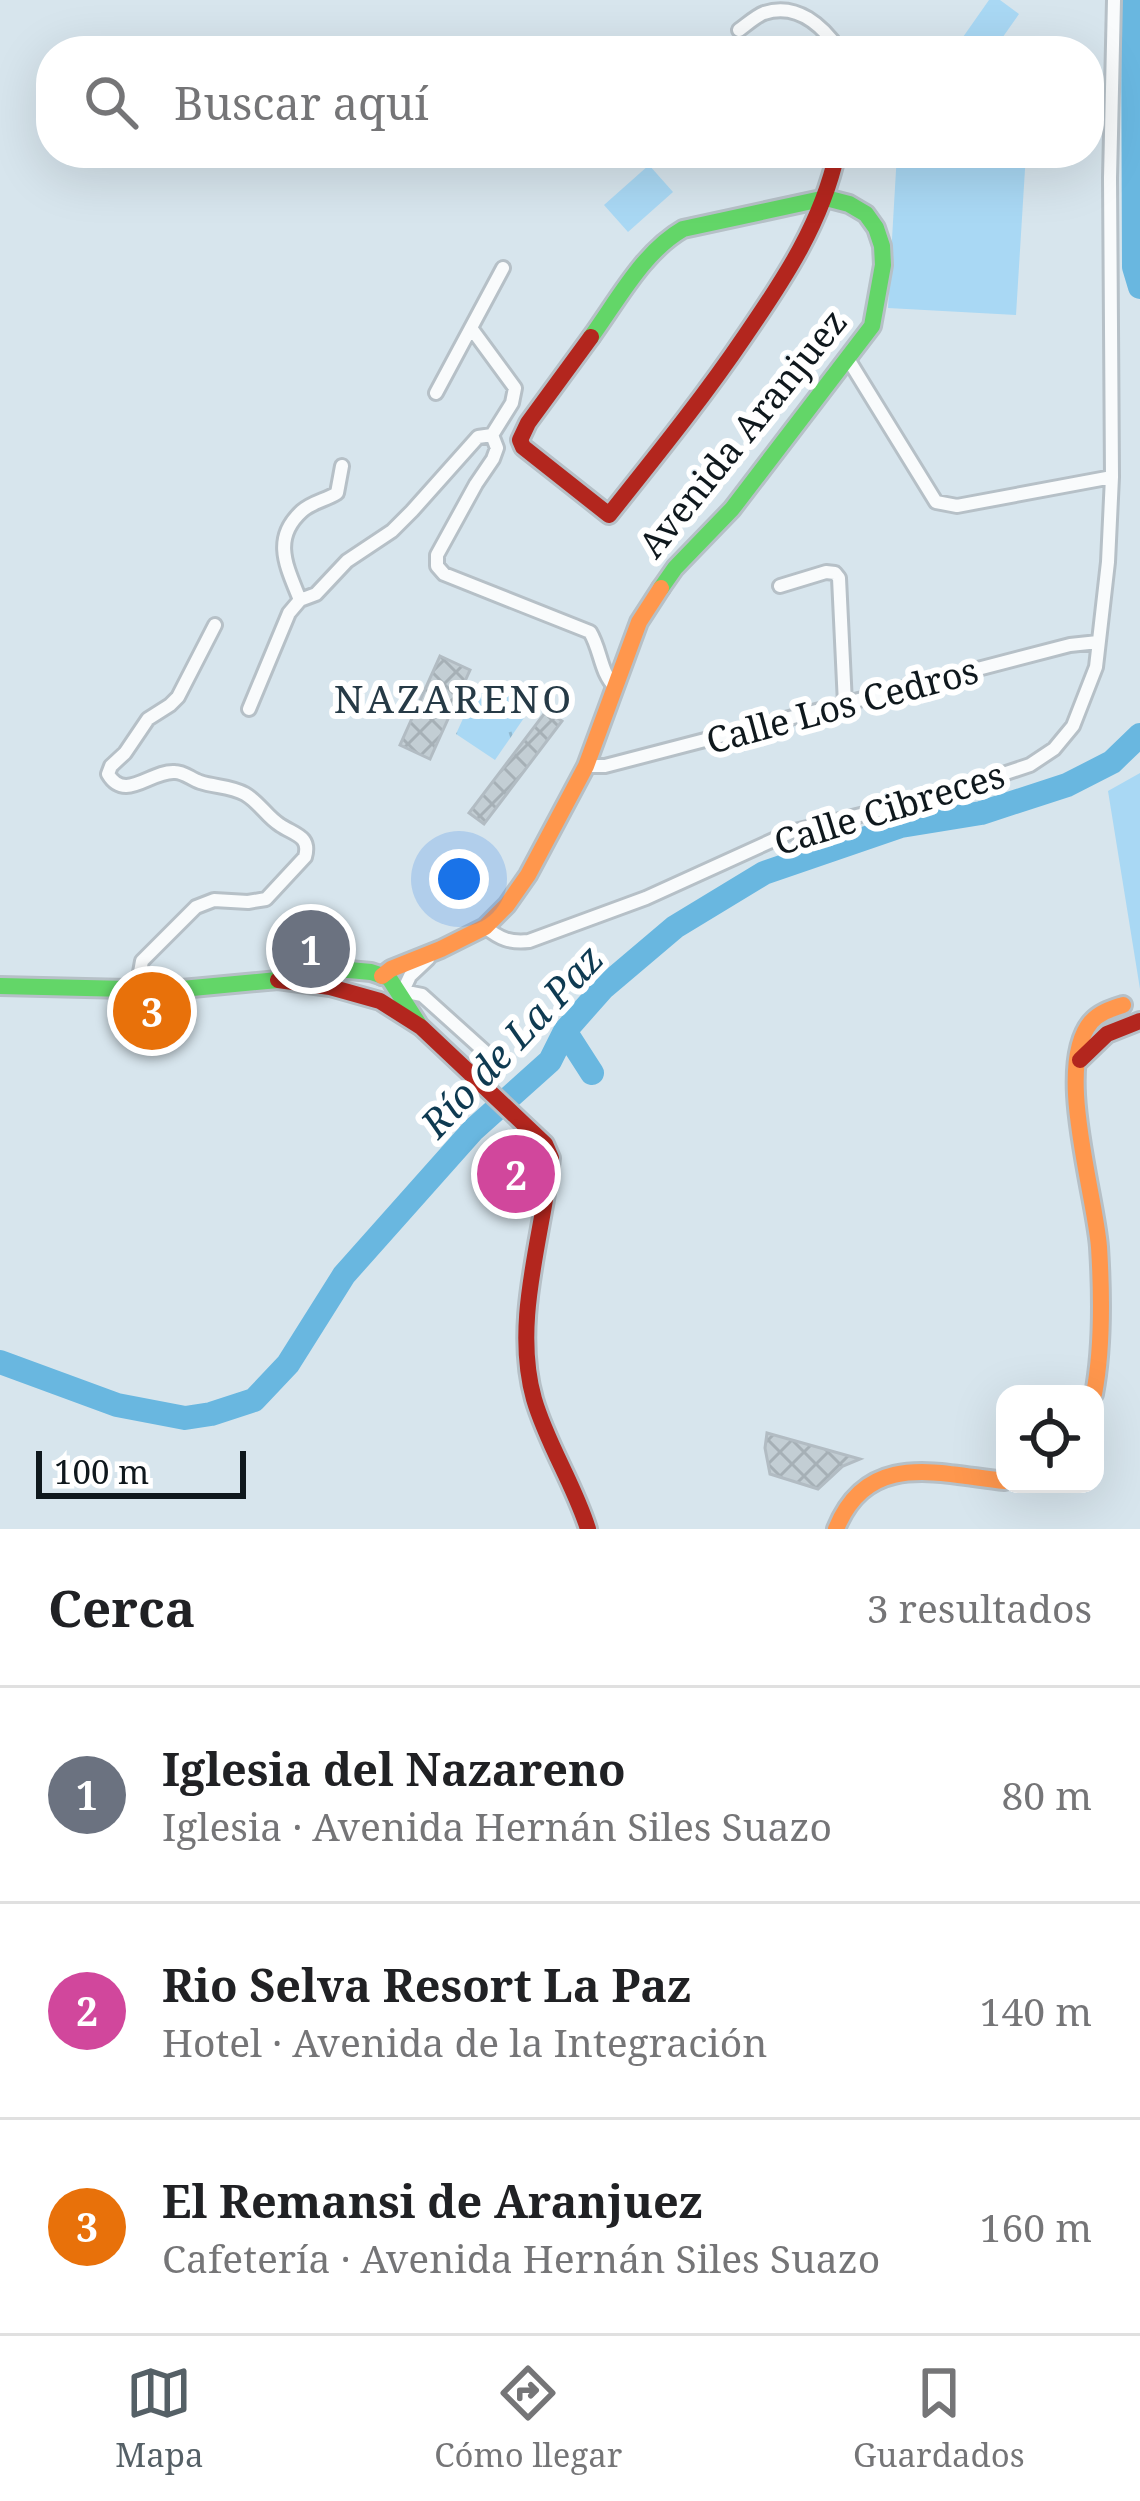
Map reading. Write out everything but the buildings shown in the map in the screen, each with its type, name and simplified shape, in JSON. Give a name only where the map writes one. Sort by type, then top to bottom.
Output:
[{"type":"street","name":"Calle Cibreces","points":[[485,926],[499,938],[529,941],[646,898],[791,832],[934,797],[1030,765],[1054,749],[1073,726],[1096,667],[1108,562],[1114,0]]},
{"type":"street","points":[[739,30],[764,14],[794,12],[830,36]]},
{"type":"street","points":[[826,198],[683,229],[666,239],[528,423],[520,440],[523,447],[609,515],[714,381],[793,268],[826,198],[833,168]]},
{"type":"street","name":"Avenida Aranjuez","points":[[392,984],[392,969],[485,926],[507,905],[586,766],[639,622],[675,568],[732,509],[872,326],[882,294],[885,253],[879,233],[861,208],[826,198]]},
{"type":"street","points":[[436,393],[502,268]]},
{"type":"street","points":[[249,709],[300,600],[316,594],[347,561],[392,531],[478,437],[492,435],[512,404],[515,388],[471,328]]},
{"type":"street","points":[[848,359],[936,502],[957,506],[1112,477]]},
{"type":"street","points":[[492,435],[497,448],[494,459],[437,555],[437,566],[444,574],[590,632],[605,674],[615,686]]},
{"type":"street","points":[[300,600],[283,542],[299,513],[337,493],[342,466]]},
{"type":"street","points":[[780,586],[826,572],[839,578],[845,704]]},
{"type":"street","points":[[137,989],[142,961],[196,907],[214,900],[266,899],[308,850],[302,836],[275,822],[244,794],[224,786],[168,771],[122,787],[108,774],[139,728],[178,697],[215,625]]},
{"type":"street","name":"Calle Los Cedros","points":[[586,766],[605,766],[1070,645],[1098,642]]},
{"type":"street","points":[[392,984],[410,976],[441,949]]},
{"type":"street","points":[[0,986],[171,990],[278,980],[310,970],[349,970],[392,984],[421,1027]]},
{"type":"street","points":[[376,999],[369,984],[374,978],[422,995],[492,1058]]},
{"type":"street","points":[[278,980],[376,999],[421,1027],[545,1144],[551,1158],[530,1308],[530,1384],[539,1414],[578,1494],[588,1529]]},
{"type":"street","points":[[1132,1008],[1118,1012],[1118,1019],[1122,1026],[1135,1025]]},
{"type":"street","points":[[1096,1385],[1100,1362],[1099,1245],[1076,1107],[1079,1048],[1087,1027],[1103,1012],[1132,1008]]},
{"type":"street","points":[[1080,1060],[1112,1031],[1135,1025]]},
{"type":"street","points":[[836,1529],[851,1498],[880,1476],[910,1471],[996,1479]]},
{"type":"green space","points":[[989,0],[1000,0],[1019,14],[1004,36],[964,36]]},
{"type":"green space","points":[[646,168],[652,168],[673,192],[628,232],[604,205]]},
{"type":"green space","points":[[896,168],[1025,168],[1016,315],[888,308]]},
{"type":"green space","points":[[484,687],[509,696],[526,715],[495,760],[456,734],[476,690]]},
{"type":"green space","points":[[1140,773],[1140,989],[1108,791]]},
{"type":"waterway","name":"Río de La Paz","points":[[1133,0],[1134,267],[1140,287]]},
{"type":"waterway","name":"Río de La Paz","points":[[0,1362],[117,1405],[185,1418],[254,1400],[288,1364],[344,1275],[473,1130],[550,1061],[565,1031],[603,988],[675,927],[764,873],[901,826],[981,813],[1067,785],[1112,762],[1140,735]]},
{"type":"waterway","name":"Río de La Paz","points":[[1138,737],[1140,741]]},
{"type":"waterway","points":[[565,1031],[592,1073]]},
{"type":"traffic: fast","points":[[591,337],[643,264],[683,229],[826,198],[866,214],[876,228],[883,265],[872,326],[732,509],[661,588]]},
{"type":"traffic: fast","points":[[0,986],[171,990],[278,980],[310,970],[349,970],[389,978],[418,1023]]},
{"type":"traffic: slow","points":[[382,976],[485,927],[507,905],[586,766],[639,622],[661,588]]},
{"type":"traffic: slow","points":[[1095,1385],[1100,1265],[1080,1131],[1076,1068],[1091,1022],[1123,1005]]},
{"type":"traffic: slow","points":[[836,1529],[866,1487],[886,1477],[931,1472],[996,1480]]},
{"type":"traffic: jam","points":[[591,337],[520,440],[609,515],[713,382],[774,293],[812,226],[833,168]]},
{"type":"traffic: jam","points":[[278,980],[330,987],[380,1001],[421,1027],[545,1144],[551,1158],[531,1278],[528,1369],[539,1416],[588,1529]]},
{"type":"traffic: jam","points":[[1080,1060],[1107,1034],[1140,1021]]},
{"type":"place","name":"Iglesia del Nazareno","points":[[311,949]]},
{"type":"place","name":"El Remansi de Aranjuez","points":[[152,1011]]},
{"type":"place","name":"Rio Selva Resort La Paz","points":[[516,1174]]},
{"type":"district","name":"NAZARENO","points":[[454,697]]}]
